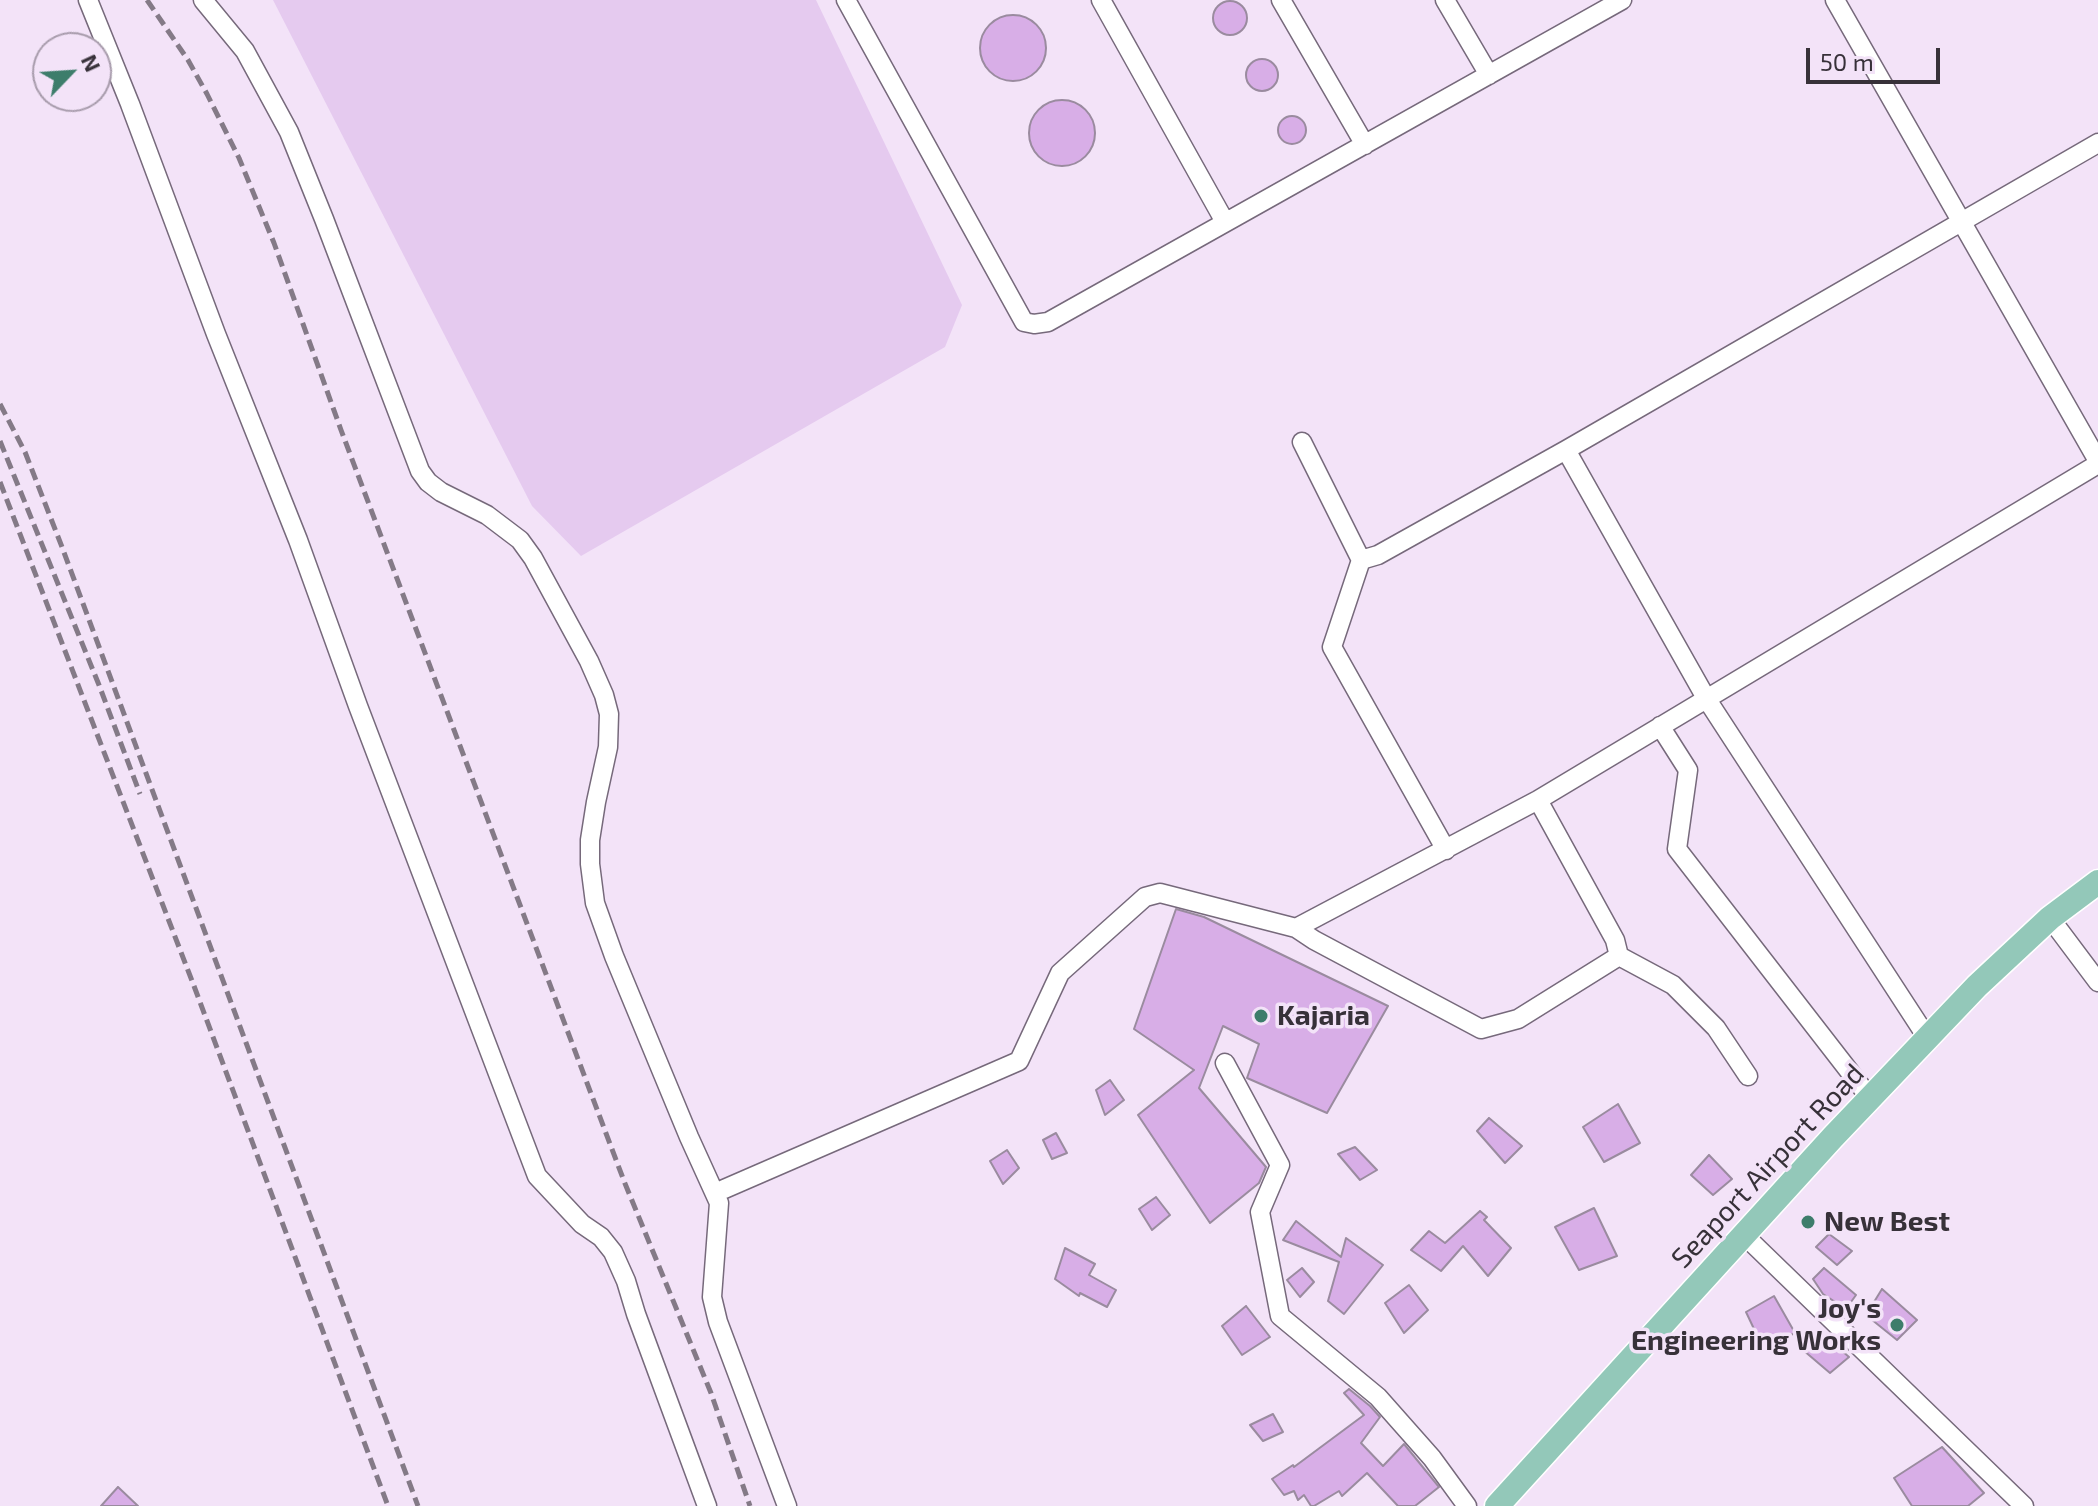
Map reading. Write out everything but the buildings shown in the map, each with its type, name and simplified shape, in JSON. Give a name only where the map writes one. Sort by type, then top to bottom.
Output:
[{"type":"main road","name":"Seaport Airport Road","points":[[1497,1506],[1870,1098],[1977,986],[2050,918],[2098,882]]},
{"type":"street","points":[[88,0],[298,540],[537,1176],[613,1252],[707,1506]]},
{"type":"street","points":[[203,0],[245,51],[289,132],[420,471],[441,492],[487,515],[520,540],[533,558],[600,685],[610,728],[590,840],[595,903],[614,956],[719,1203],[712,1297],[718,1322],[787,1506]]},
{"type":"street","points":[[846,0],[1024,322],[1048,322],[1622,0]]},
{"type":"street","points":[[1101,0],[1225,222]]},
{"type":"street","points":[[1281,0],[1365,145]]},
{"type":"street","points":[[1445,0],[1489,75]]},
{"type":"street","points":[[1296,928],[1538,800],[2098,462],[1835,0]]},
{"type":"street","points":[[1361,560],[1378,555],[1566,450],[2098,143]]},
{"type":"street","points":[[1302,442],[1361,560],[1332,647],[1446,850]]},
{"type":"street","points":[[1566,450],[1706,698],[1928,1039]]},
{"type":"street","points":[[1660,726],[1688,770],[1677,849],[1870,1098]]},
{"type":"street","points":[[1538,800],[1615,940],[1619,956],[1673,985],[1716,1028],[1748,1076]]},
{"type":"street","points":[[715,1193],[1019,1061],[1060,973],[1145,897],[1160,893],[1296,928],[1481,1029],[1518,1019],[1619,956]]},
{"type":"street","points":[[2050,918],[2098,982]]},
{"type":"street","points":[[1225,1063],[1280,1165],[1260,1212],[1280,1316],[1378,1397],[1432,1458],[1467,1506]]},
{"type":"street","points":[[1744,1235],[2024,1506]]},
{"type":"shaded area","points":[[273,0],[816,0],[962,305],[945,347],[581,556],[532,506]]},
{"type":"railway","points":[[147,0],[207,94],[239,158],[274,243],[341,430],[624,1181],[711,1393],[750,1506]]},
{"type":"railway","points":[[0,404],[25,452],[62,547],[418,1506]]},
{"type":"railway","points":[[0,441],[140,794]]},
{"type":"railway","points":[[0,482],[194,986],[388,1506]]},
{"type":"place","name":"Kajaria","points":[[1261,1016]]},
{"type":"place","name":"New Best","points":[[1808,1222]]},
{"type":"place","name":"Joy's Engineering Works","points":[[1897,1325]]}]
